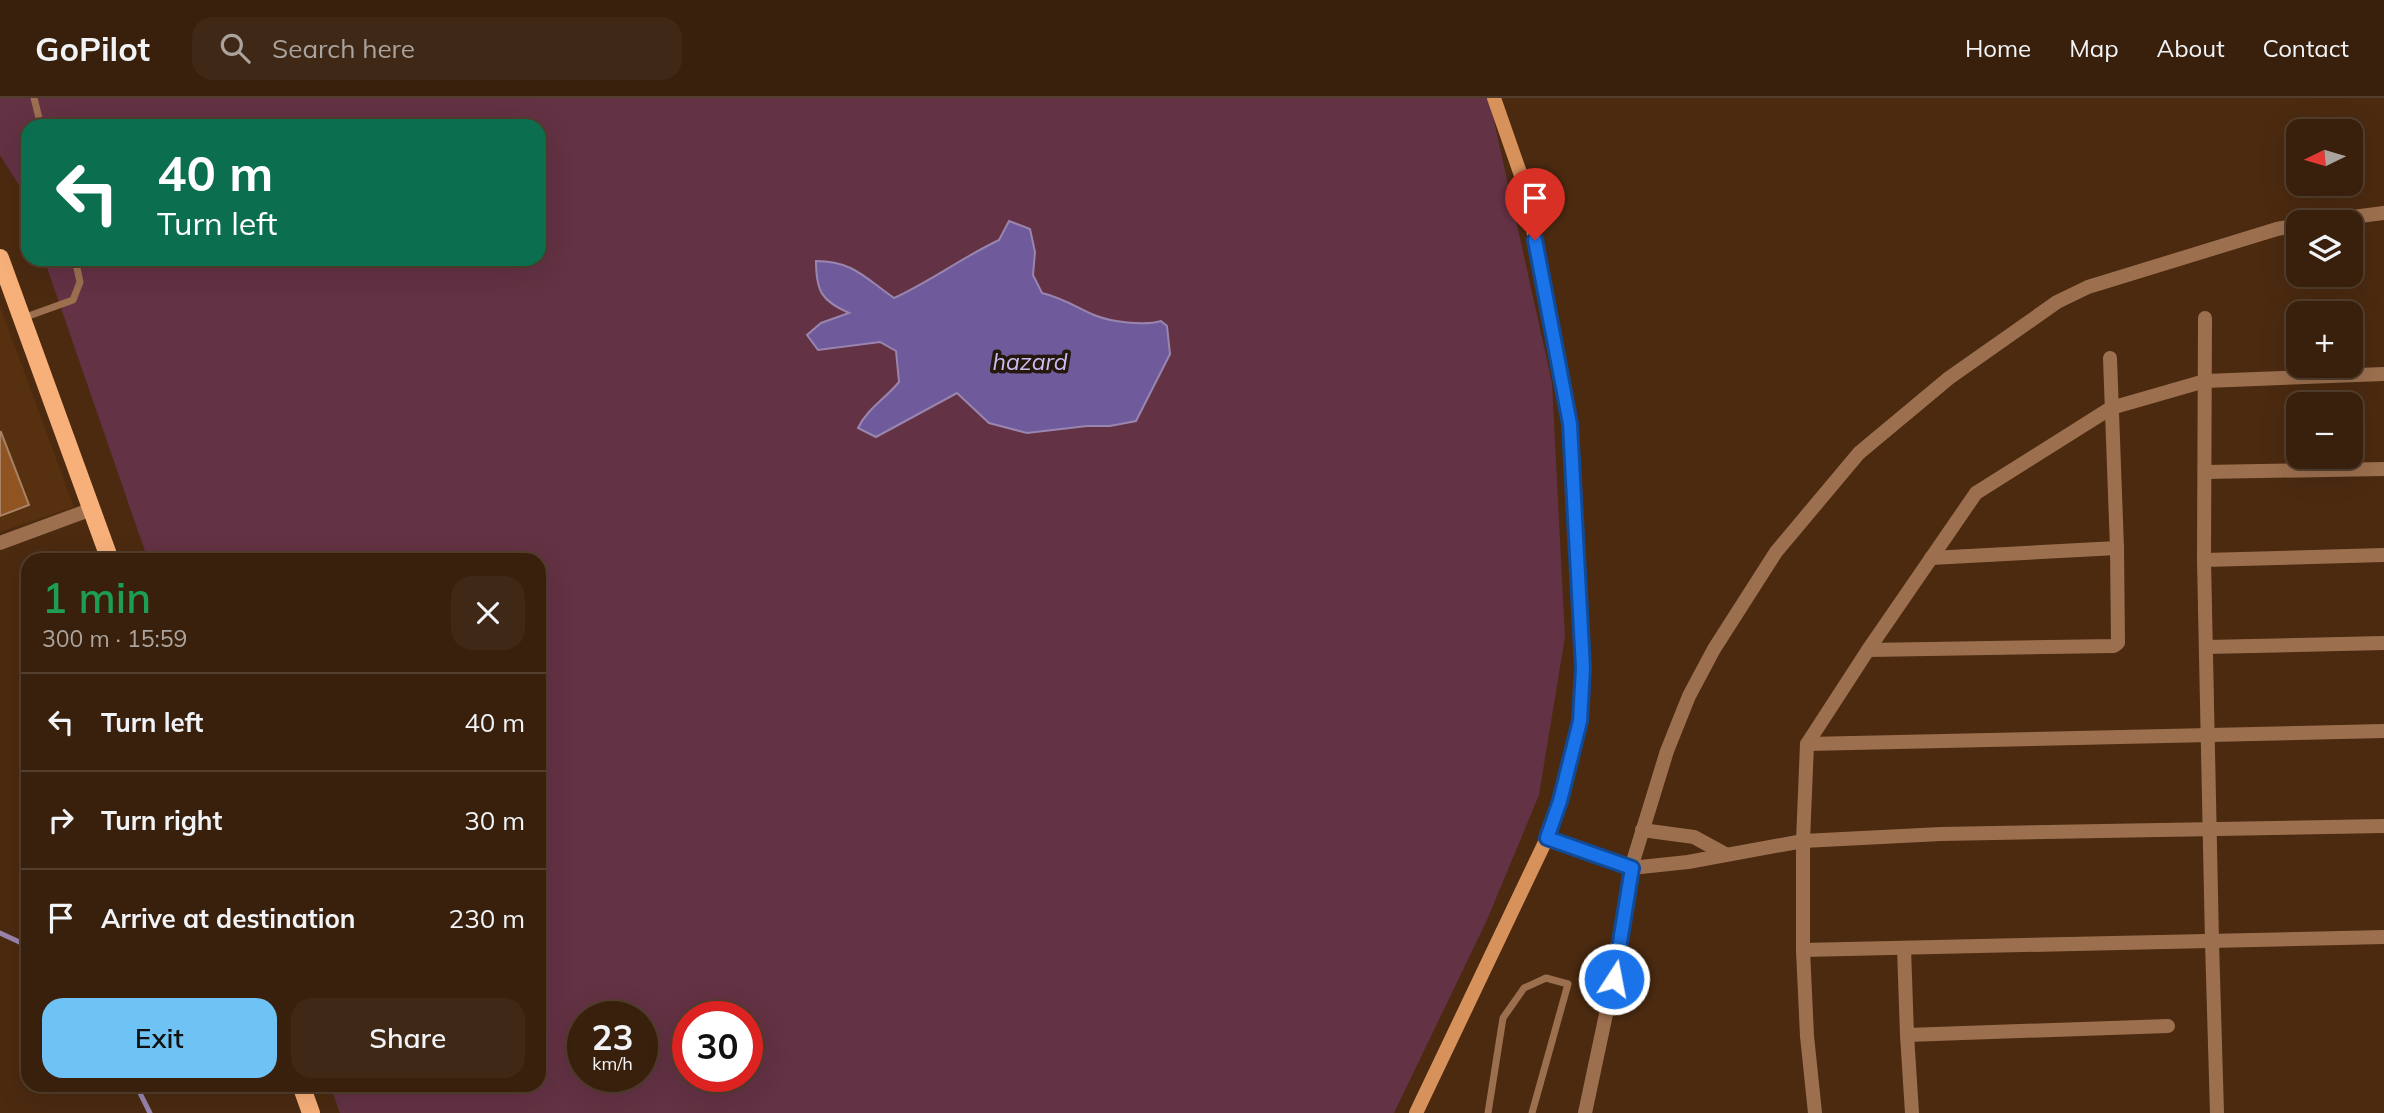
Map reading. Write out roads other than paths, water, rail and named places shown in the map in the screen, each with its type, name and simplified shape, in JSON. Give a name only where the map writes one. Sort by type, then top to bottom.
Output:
[{"type":"main road","points":[[0,258],[108,553]]},
{"type":"main road","points":[[304,1092],[311,1113]]},
{"type":"street","points":[[1416,1113],[1547,838],[1560,801],[1580,721],[1582,681],[1570,424],[1525,187],[1494,98]]},
{"type":"street","points":[[2363,216],[2384,213]]},
{"type":"street","points":[[1585,1113],[1619,953],[1632,868],[1667,751],[1689,695],[1714,649],[1776,552],[1858,453],[1948,378],[2057,302],[2088,287],[2286,227]]},
{"type":"street","points":[[2205,318],[2204,560],[2217,1113]]},
{"type":"street","points":[[1868,650],[2116,645],[2119,641],[2110,358]]},
{"type":"street","points":[[1815,1113],[1807,1036],[1803,950],[1803,841],[1807,744],[1976,493],[2111,408],[2205,381],[2384,374]]},
{"type":"street","points":[[2205,472],[2384,469]]},
{"type":"street","points":[[0,543],[92,509]]},
{"type":"street","points":[[1931,558],[2117,548]]},
{"type":"street","points":[[2204,560],[2384,555]]},
{"type":"street","points":[[2206,647],[2384,643]]},
{"type":"street","points":[[1807,744],[2384,731]]},
{"type":"street","points":[[1547,838],[1632,868],[1688,862],[1803,841],[1941,834],[2384,827]]},
{"type":"street","points":[[1643,830],[1695,837],[1725,854]]},
{"type":"street","points":[[1803,950],[2384,937]]},
{"type":"street","points":[[1904,948],[1912,1113]]},
{"type":"street","points":[[1907,1035],[2168,1026]]},
{"type":"lane","points":[[34,98],[39,119]]},
{"type":"lane","points":[[22,318],[74,300],[80,282],[77,266]]},
{"type":"lane","points":[[1488,1113],[1503,1018],[1524,988],[1546,978],[1568,984],[1532,1113]]},
{"type":"water","name":"hazard","points":[[1009,221],[1030,229],[1035,252],[1033,275],[1042,293],[1101,317],[1137,323],[1161,321],[1167,326],[1170,354],[1136,421],[1110,426],[1027,433],[989,423],[957,393],[876,437],[858,428],[866,415],[899,382],[896,351],[880,342],[818,350],[807,335],[821,323],[849,313],[832,304],[822,294],[817,281],[816,261],[849,267],[894,298],[999,240]]},
{"type":"waterway","points":[[0,933],[21,943]]},
{"type":"waterway","points":[[140,1092],[150,1113]]}]
